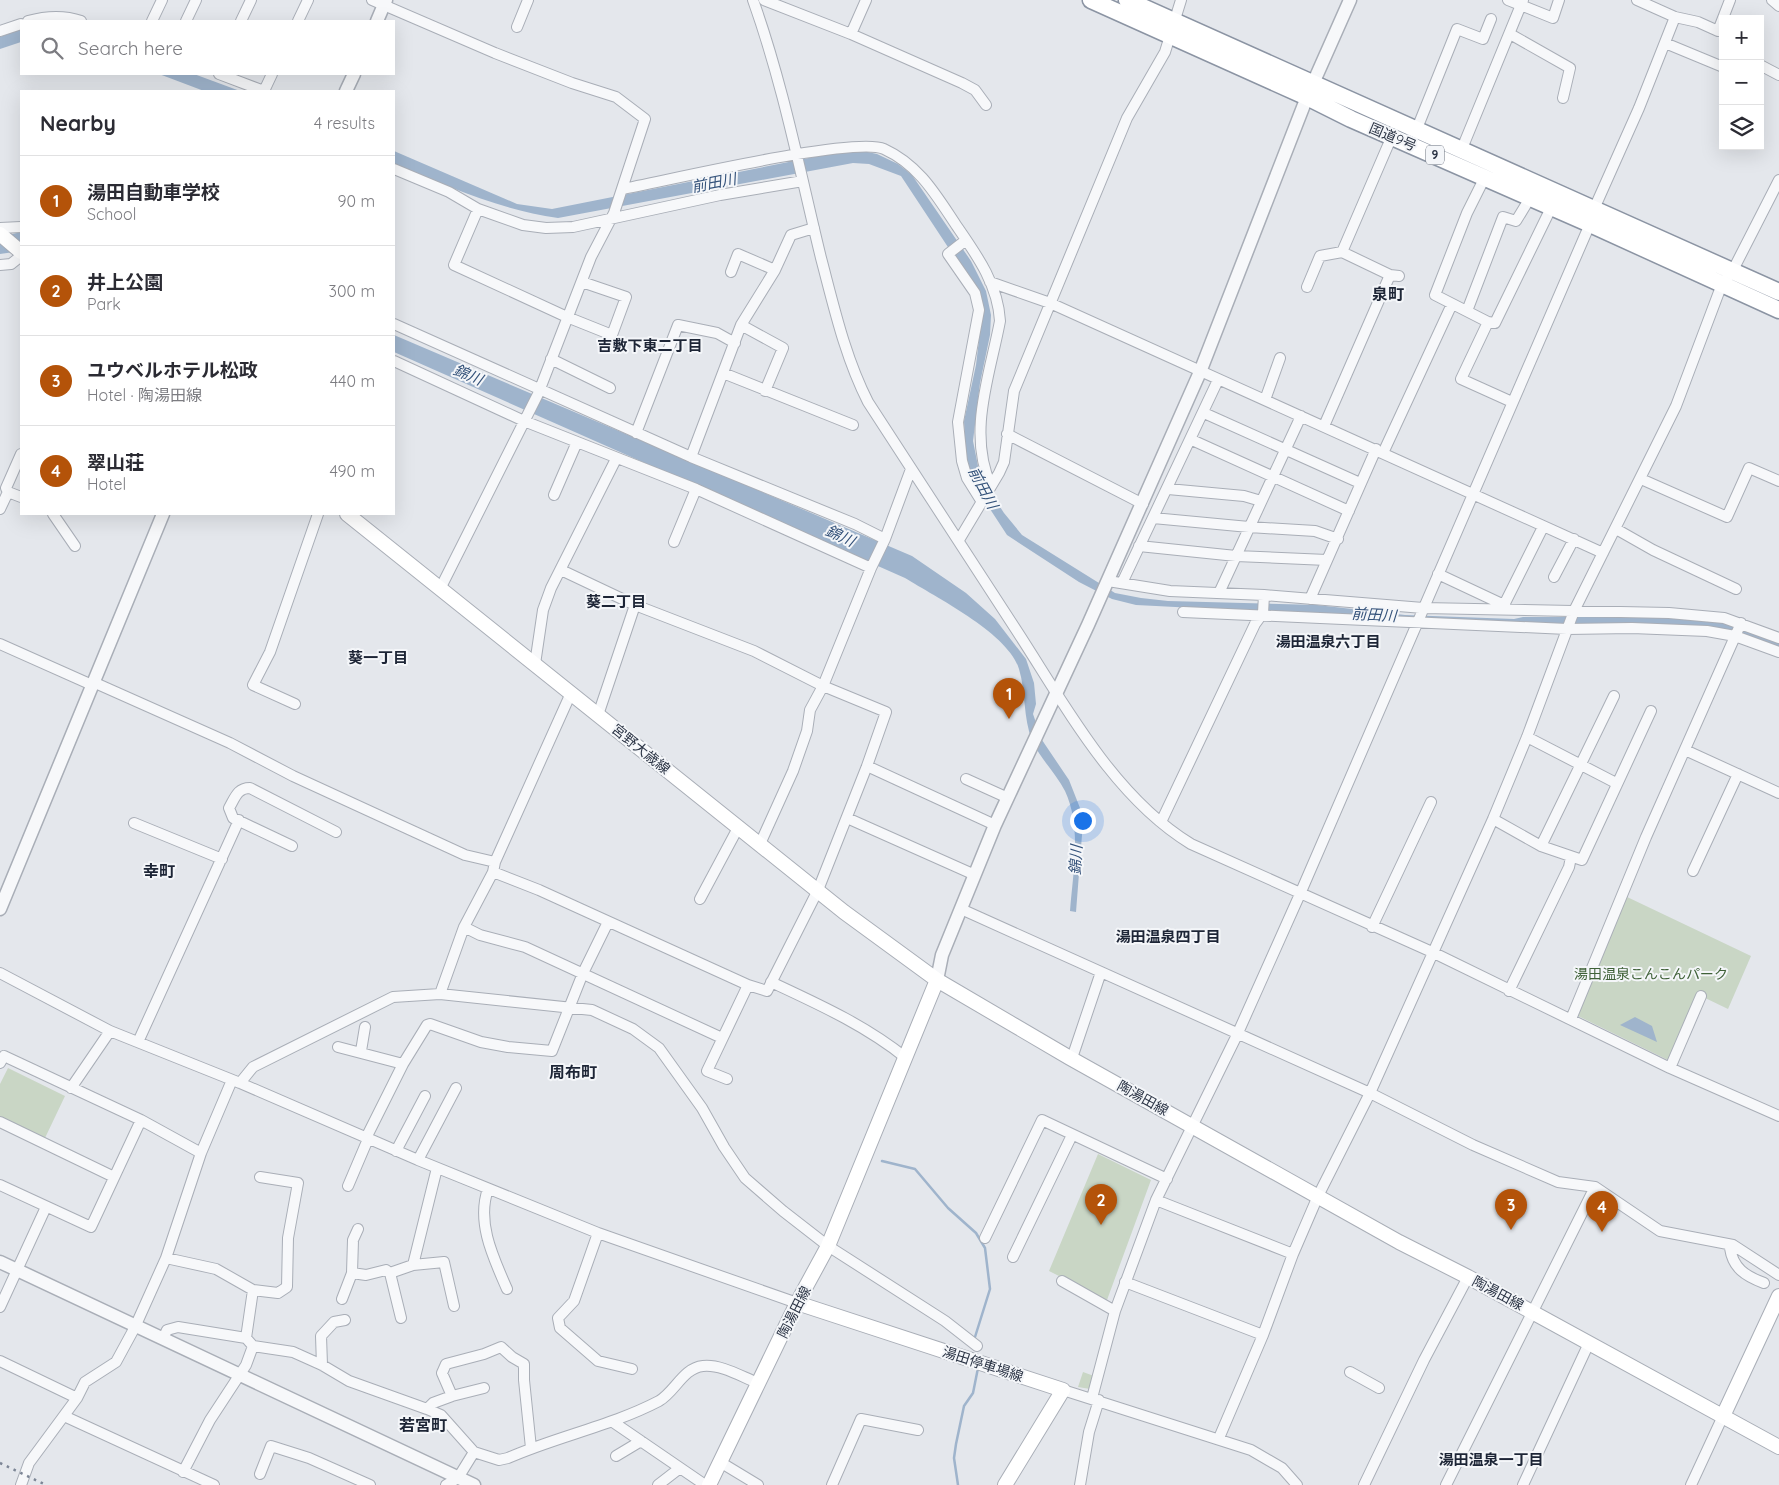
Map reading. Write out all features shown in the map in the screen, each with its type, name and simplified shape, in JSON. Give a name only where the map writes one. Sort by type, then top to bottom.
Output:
[{"type":"highway","name":"国道9号","points":[[1091,0],[1173,29],[1311,90],[1416,131],[1461,151],[1592,216],[1727,278],[1779,310]]},
{"type":"highway","name":"国道9号","points":[[1127,0],[1173,29]]},
{"type":"highway","name":"国道9号","points":[[1311,90],[1351,120],[1392,136],[1552,208],[1592,216]]},
{"type":"highway","name":"国道9号","points":[[1727,278],[1779,292]]},
{"type":"main road","points":[[0,234],[20,252]]},
{"type":"main road","name":"宮野大歳線","points":[[348,515],[866,928],[937,980]]},
{"type":"main road","name":"陶湯田線","points":[[709,1485],[797,1303],[828,1246],[937,980],[1399,1242],[1468,1277],[1723,1416]]},
{"type":"main road","points":[[1779,1296],[1723,1416],[1779,1447]]},
{"type":"main road","name":"湯田停車場線","points":[[797,1303],[1064,1390]]},
{"type":"main road","points":[[1005,1485],[1064,1390]]},
{"type":"street","points":[[186,20],[196,0]]},
{"type":"street","points":[[241,20],[251,0]]},
{"type":"street","points":[[298,20],[308,0]]},
{"type":"street","points":[[517,27],[528,0]]},
{"type":"street","points":[[753,0],[768,43],[844,343],[858,382],[868,402],[911,469],[1057,692],[1136,802],[1191,844],[1372,927],[1432,952],[1670,1068],[1779,1116]]},
{"type":"street","points":[[764,0],[851,34],[962,83],[974,90],[986,105]]},
{"type":"street","points":[[851,34],[866,0]]},
{"type":"street","points":[[959,540],[1004,462],[1014,390],[1128,118],[1165,52],[1181,0]]},
{"type":"street","points":[[937,980],[942,955],[995,825],[1143,504],[1200,372],[1311,90],[1350,0]]},
{"type":"street","points":[[1508,0],[1522,3],[1553,18],[1559,0]]},
{"type":"street","points":[[1637,0],[1675,17],[1698,22],[1718,31],[1730,0]]},
{"type":"street","points":[[1772,0],[1779,6]]},
{"type":"street","points":[[152,20],[159,1]]},
{"type":"street","points":[[376,20],[380,2],[495,53],[616,97],[645,119],[614,215],[591,257],[538,392],[440,589]]},
{"type":"street","points":[[1461,151],[1522,3]]},
{"type":"street","points":[[33,20],[53,16],[69,17],[78,20]]},
{"type":"street","points":[[1080,1485],[1095,1399],[1115,1311],[1156,1200],[1237,1034],[1300,894],[1473,495],[1666,43],[1675,17]]},
{"type":"street","points":[[1416,131],[1457,30],[1483,40],[1491,20]]},
{"type":"street","points":[[0,22],[16,25]]},
{"type":"street","points":[[0,32],[16,25]]},
{"type":"street","points":[[1510,34],[1570,68],[1563,98]]},
{"type":"street","points":[[1666,43],[1719,65]]},
{"type":"street","points":[[1764,67],[1779,75]]},
{"type":"street","points":[[221,75],[261,90]]},
{"type":"street","points":[[264,90],[272,75]]},
{"type":"street","points":[[346,90],[354,75]]},
{"type":"street","points":[[1342,252],[1392,136]]},
{"type":"street","points":[[622,190],[796,155],[853,147],[883,149],[912,166],[924,179],[966,240],[990,282],[999,307],[1000,321],[979,423],[979,442],[984,472],[991,486]]},
{"type":"street","points":[[395,169],[449,192],[478,209],[523,225],[546,228],[573,227],[614,215],[803,181]]},
{"type":"street","points":[[1485,177],[1467,213],[1435,295],[1488,322],[1495,323],[1552,208]]},
{"type":"street","points":[[1219,1438],[1263,1335],[1293,1254],[1318,1196],[1370,1093],[1493,819],[1527,737],[1573,612],[1676,406],[1727,278],[1779,180]]},
{"type":"street","points":[[1467,311],[1503,217],[1516,222],[1530,198]]},
{"type":"street","points":[[478,209],[454,265],[567,317],[612,335],[626,297],[582,282]]},
{"type":"street","points":[[0,228],[20,227]]},
{"type":"street","points":[[691,457],[741,325],[775,270],[791,235],[814,228]]},
{"type":"street","points":[[966,240],[948,254],[975,293],[978,304],[978,326],[964,383],[958,422],[962,461],[967,478],[982,502]]},
{"type":"street","points":[[1307,287],[1320,256],[1342,252],[1394,275],[1324,426]]},
{"type":"street","points":[[0,265],[11,264],[20,254]]},
{"type":"street","points":[[731,272],[738,254],[775,270]]},
{"type":"street","points":[[990,282],[1050,303],[1603,553]]},
{"type":"street","points":[[1310,599],[1338,539],[1360,483],[1380,451],[1452,304]]},
{"type":"street","points":[[1488,322],[1461,379],[1512,402]]},
{"type":"street","points":[[395,324],[538,392],[855,524],[885,539]]},
{"type":"street","points":[[636,433],[678,325],[717,333],[735,343]]},
{"type":"street","points":[[741,325],[783,348],[765,391]]},
{"type":"street","points":[[1265,400],[1280,358]]},
{"type":"street","points":[[551,359],[610,388]]},
{"type":"street","points":[[395,361],[524,421],[616,459],[696,488],[871,568]]},
{"type":"street","points":[[723,373],[853,425]]},
{"type":"street","points":[[1122,584],[1192,440],[1218,380]]},
{"type":"street","points":[[1204,413],[1285,451],[1360,483]]},
{"type":"street","points":[[1219,593],[1301,416]]},
{"type":"street","points":[[1007,434],[1143,504]]},
{"type":"street","points":[[1192,440],[1349,511]]},
{"type":"street","points":[[554,495],[577,442]]},
{"type":"street","points":[[0,509],[8,492],[6,488],[20,456]]},
{"type":"street","points":[[535,664],[543,610],[616,459]]},
{"type":"street","points":[[1640,479],[1727,517],[1749,468],[1779,481]]},
{"type":"street","points":[[760,844],[793,771],[807,732],[810,710],[823,686],[871,568],[885,539],[911,469]]},
{"type":"street","points":[[674,542],[696,488]]},
{"type":"street","points":[[1168,489],[1244,496],[1261,501]]},
{"type":"street","points":[[8,492],[20,497]]},
{"type":"street","points":[[54,515],[75,546]]},
{"type":"street","points":[[0,909],[163,515]]},
{"type":"street","points":[[295,704],[252,685],[270,652],[318,515]]},
{"type":"street","points":[[1154,518],[1249,527],[1316,530],[1338,539]]},
{"type":"street","points":[[1502,607],[1543,526]]},
{"type":"street","points":[[1616,529],[1653,550],[1736,589]]},
{"type":"street","points":[[1554,577],[1574,539]]},
{"type":"street","points":[[1139,546],[1236,556],[1327,560]]},
{"type":"street","points":[[0,644],[230,742],[292,776],[494,867],[539,890],[748,986],[767,991],[818,890],[848,818],[886,712],[823,686],[754,650],[635,605],[561,570]]},
{"type":"street","points":[[1438,574],[1502,607]]},
{"type":"street","points":[[1108,581],[1170,591],[1264,595],[1423,609],[1502,607],[1573,612],[1669,613],[1724,618],[1779,638]]},
{"type":"street","points":[[1161,822],[1262,615],[1264,595]]},
{"type":"street","points":[[598,715],[635,605]]},
{"type":"street","points":[[1183,612],[1417,622],[1707,631],[1735,636],[1779,652]]},
{"type":"street","points":[[1571,1019],[1741,623]]},
{"type":"street","points":[[440,994],[464,927],[494,867],[571,693]]},
{"type":"street","points":[[1541,846],[1614,696]]},
{"type":"street","points":[[1493,819],[1541,846],[1582,860],[1616,782],[1651,711]]},
{"type":"street","points":[[1527,737],[1616,782]]},
{"type":"street","points":[[1685,750],[1779,793]]},
{"type":"street","points":[[867,766],[995,825]]},
{"type":"street","points":[[1693,871],[1738,774]]},
{"type":"street","points":[[966,779],[1008,798]]},
{"type":"street","points":[[292,846],[233,818],[229,808],[237,793],[243,788],[250,788],[336,832]]},
{"type":"street","points":[[1372,927],[1431,802]]},
{"type":"street","points":[[848,818],[975,875]]},
{"type":"street","points":[[138,1042],[240,820]]},
{"type":"street","points":[[134,823],[222,859]]},
{"type":"street","points":[[700,899],[739,826]]},
{"type":"street","points":[[1510,991],[1569,867],[1571,857]]},
{"type":"street","points":[[961,909],[1370,1093],[1473,1145],[1558,1182],[1595,1187],[1660,1231],[1733,1245],[1779,1275]]},
{"type":"street","points":[[348,1186],[367,1138],[403,1064],[427,1024],[481,1042],[508,1047],[552,1051],[583,973],[608,922]]},
{"type":"street","points":[[464,927],[480,935],[525,947],[722,1038]]},
{"type":"street","points":[[1072,1058],[1101,972]]},
{"type":"street","points":[[0,973],[110,1032],[236,1082],[437,1168],[598,1233],[797,1303]]},
{"type":"street","points":[[771,982],[827,1008],[885,1041],[906,1058]]},
{"type":"street","points":[[727,1078],[707,1071],[748,986]]},
{"type":"street","points":[[21,1485],[29,1463],[77,1398],[85,1382],[116,1362],[135,1327],[166,1258],[201,1154],[236,1082],[253,1067],[378,1003],[393,997],[410,994],[440,994],[592,1010],[604,1014],[648,1038],[659,1048],[702,1108],[724,1147],[745,1178],[828,1246],[945,1322],[977,1346]]},
{"type":"street","points":[[1670,1068],[1701,996]]},
{"type":"street","points":[[361,1052],[365,1027]]},
{"type":"street","points":[[71,1088],[110,1032]]},
{"type":"street","points":[[338,1047],[403,1064]]},
{"type":"street","points":[[0,1063],[4,1056],[141,1120],[201,1154]]},
{"type":"street","points":[[418,1160],[456,1088]]},
{"type":"street","points":[[396,1151],[425,1096]]},
{"type":"street","points":[[0,1185],[91,1227],[141,1120]]},
{"type":"street","points":[[985,1238],[1042,1120],[1167,1179]]},
{"type":"street","points":[[0,1122],[114,1177]]},
{"type":"street","points":[[1013,1257],[1072,1135]]},
{"type":"street","points":[[413,1265],[437,1168]]},
{"type":"street","points":[[166,1258],[216,1269],[253,1290],[278,1293],[286,1287],[288,1238],[298,1183],[260,1177]]},
{"type":"street","points":[[1446,1485],[1595,1187]]},
{"type":"street","points":[[488,1189],[486,1195],[486,1234],[507,1290]]},
{"type":"street","points":[[1156,1200],[1293,1254]]},
{"type":"street","points":[[0,1307],[46,1207]]},
{"type":"street","points":[[342,1299],[352,1273],[352,1240],[358,1229]]},
{"type":"street","points":[[598,1233],[574,1300],[558,1318],[560,1328],[598,1361],[632,1369]]},
{"type":"street","points":[[1733,1245],[1730,1248],[1732,1257],[1740,1270],[1749,1278],[1764,1283]]},
{"type":"street","points":[[0,1262],[474,1485]]},
{"type":"street","points":[[390,1273],[413,1265],[444,1262],[454,1306]]},
{"type":"street","points":[[352,1273],[366,1275],[386,1270],[390,1273],[401,1318]]},
{"type":"street","points":[[1364,1485],[1424,1360],[1468,1277]]},
{"type":"street","points":[[1062,1281],[1115,1311]]},
{"type":"street","points":[[1125,1282],[1263,1335]]},
{"type":"street","points":[[184,1472],[210,1420],[240,1376],[250,1342],[253,1290]]},
{"type":"street","points":[[322,1365],[321,1336],[334,1322],[345,1320]]},
{"type":"street","points":[[163,1340],[167,1330],[178,1327],[293,1352],[322,1365],[349,1381],[441,1415],[474,1452],[498,1460],[613,1422],[662,1399],[681,1378],[702,1366],[721,1368],[758,1383]]},
{"type":"street","points":[[1524,1485],[1590,1343]]},
{"type":"street","points":[[452,1396],[442,1373],[446,1364],[484,1354],[501,1347],[512,1357],[524,1364],[531,1448]]},
{"type":"street","points":[[0,1361],[77,1398]]},
{"type":"street","points":[[1350,1372],[1379,1388]]},
{"type":"street","points":[[427,1409],[433,1403],[484,1388]]},
{"type":"street","points":[[1064,1390],[1219,1438],[1266,1458],[1282,1468],[1297,1485]]},
{"type":"street","points":[[64,1416],[214,1485]]},
{"type":"street","points":[[1691,1485],[1723,1416]]},
{"type":"street","points":[[832,1485],[861,1419],[918,1430]]},
{"type":"street","points":[[613,1422],[705,1485]]},
{"type":"street","points":[[616,1456],[641,1440]]},
{"type":"street","points":[[260,1474],[271,1446],[309,1458],[370,1485]]},
{"type":"street","points":[[446,1485],[458,1478],[474,1452]]},
{"type":"street","points":[[720,1462],[758,1485]]},
{"type":"street","points":[[658,1485],[680,1468]]},
{"type":"green space","name":"湯田温泉こんこんパーク","points":[[1625,896],[1751,956],[1728,1009],[1701,996],[1670,1061],[1576,1015]]},
{"type":"green space","points":[[8,1068],[65,1096],[45,1138],[0,1118],[0,1084]]},
{"type":"green space","points":[[1098,1154],[1151,1180],[1107,1300],[1049,1271]]},
{"type":"green space","points":[[1083,1372],[1094,1376],[1090,1389],[1078,1387]]},
{"type":"water","points":[[20,29],[20,42],[0,49],[0,37]]},
{"type":"water","points":[[162,75],[197,75],[237,90],[201,90]]},
{"type":"water","name":"前田川","points":[[395,151],[517,204],[552,209],[834,153],[863,151],[877,154],[898,164],[912,175],[971,261],[986,291],[991,315],[990,335],[980,383],[973,441],[980,476],[1004,513],[1022,535],[1115,593],[1168,601],[1317,605],[1405,615],[1514,619],[1523,617],[1665,617],[1721,621],[1779,642],[1779,647],[1722,629],[1673,624],[1546,626],[1136,605],[1112,599],[1079,582],[1007,535],[975,486],[966,466],[964,421],[976,365],[983,306],[977,291],[901,176],[869,164],[853,163],[558,218],[516,209],[454,189],[395,165]]},
{"type":"water","points":[[20,232],[20,251],[0,254],[0,237]]},
{"type":"water","name":"錦川","points":[[395,335],[912,556],[966,593],[995,619],[1026,659],[1034,683],[1036,704],[1033,714],[1042,740],[1069,780],[1080,808],[1082,835],[1076,912],[1070,911],[1075,835],[1070,805],[1065,791],[1039,753],[1029,732],[1019,669],[1001,642],[987,630],[970,617],[905,578],[395,352]]},
{"type":"water","points":[[1635,1017],[1652,1026],[1657,1042],[1620,1025]]},
{"type":"waterway","points":[[882,1161],[915,1169],[948,1208],[976,1233],[985,1248],[990,1289],[975,1337]]},
{"type":"waterway","points":[[958,1485],[954,1458],[956,1444],[964,1406],[973,1393],[978,1368]]},
{"type":"railway","points":[[0,1463],[46,1485]]},
{"type":"place","name":"湯田自動車学校","points":[[1009,719]]},
{"type":"place","name":"井上公園","points":[[1101,1225]]},
{"type":"place","name":"ユウベルホテル松政","points":[[1511,1230]]},
{"type":"place","name":"翠山荘","points":[[1602,1232]]},
{"type":"district","name":"泉町","points":[[1388,294]]},
{"type":"district","name":"吉敷下東二丁目","points":[[650,346]]},
{"type":"district","name":"葵二丁目","points":[[616,602]]},
{"type":"district","name":"湯田温泉六丁目","points":[[1328,642]]},
{"type":"district","name":"葵一丁目","points":[[378,658]]},
{"type":"district","name":"幸町","points":[[159,871]]},
{"type":"district","name":"湯田温泉四丁目","points":[[1168,937]]},
{"type":"district","name":"周布町","points":[[573,1072]]},
{"type":"district","name":"若宮町","points":[[423,1425]]},
{"type":"district","name":"湯田温泉一丁目","points":[[1491,1460]]}]
